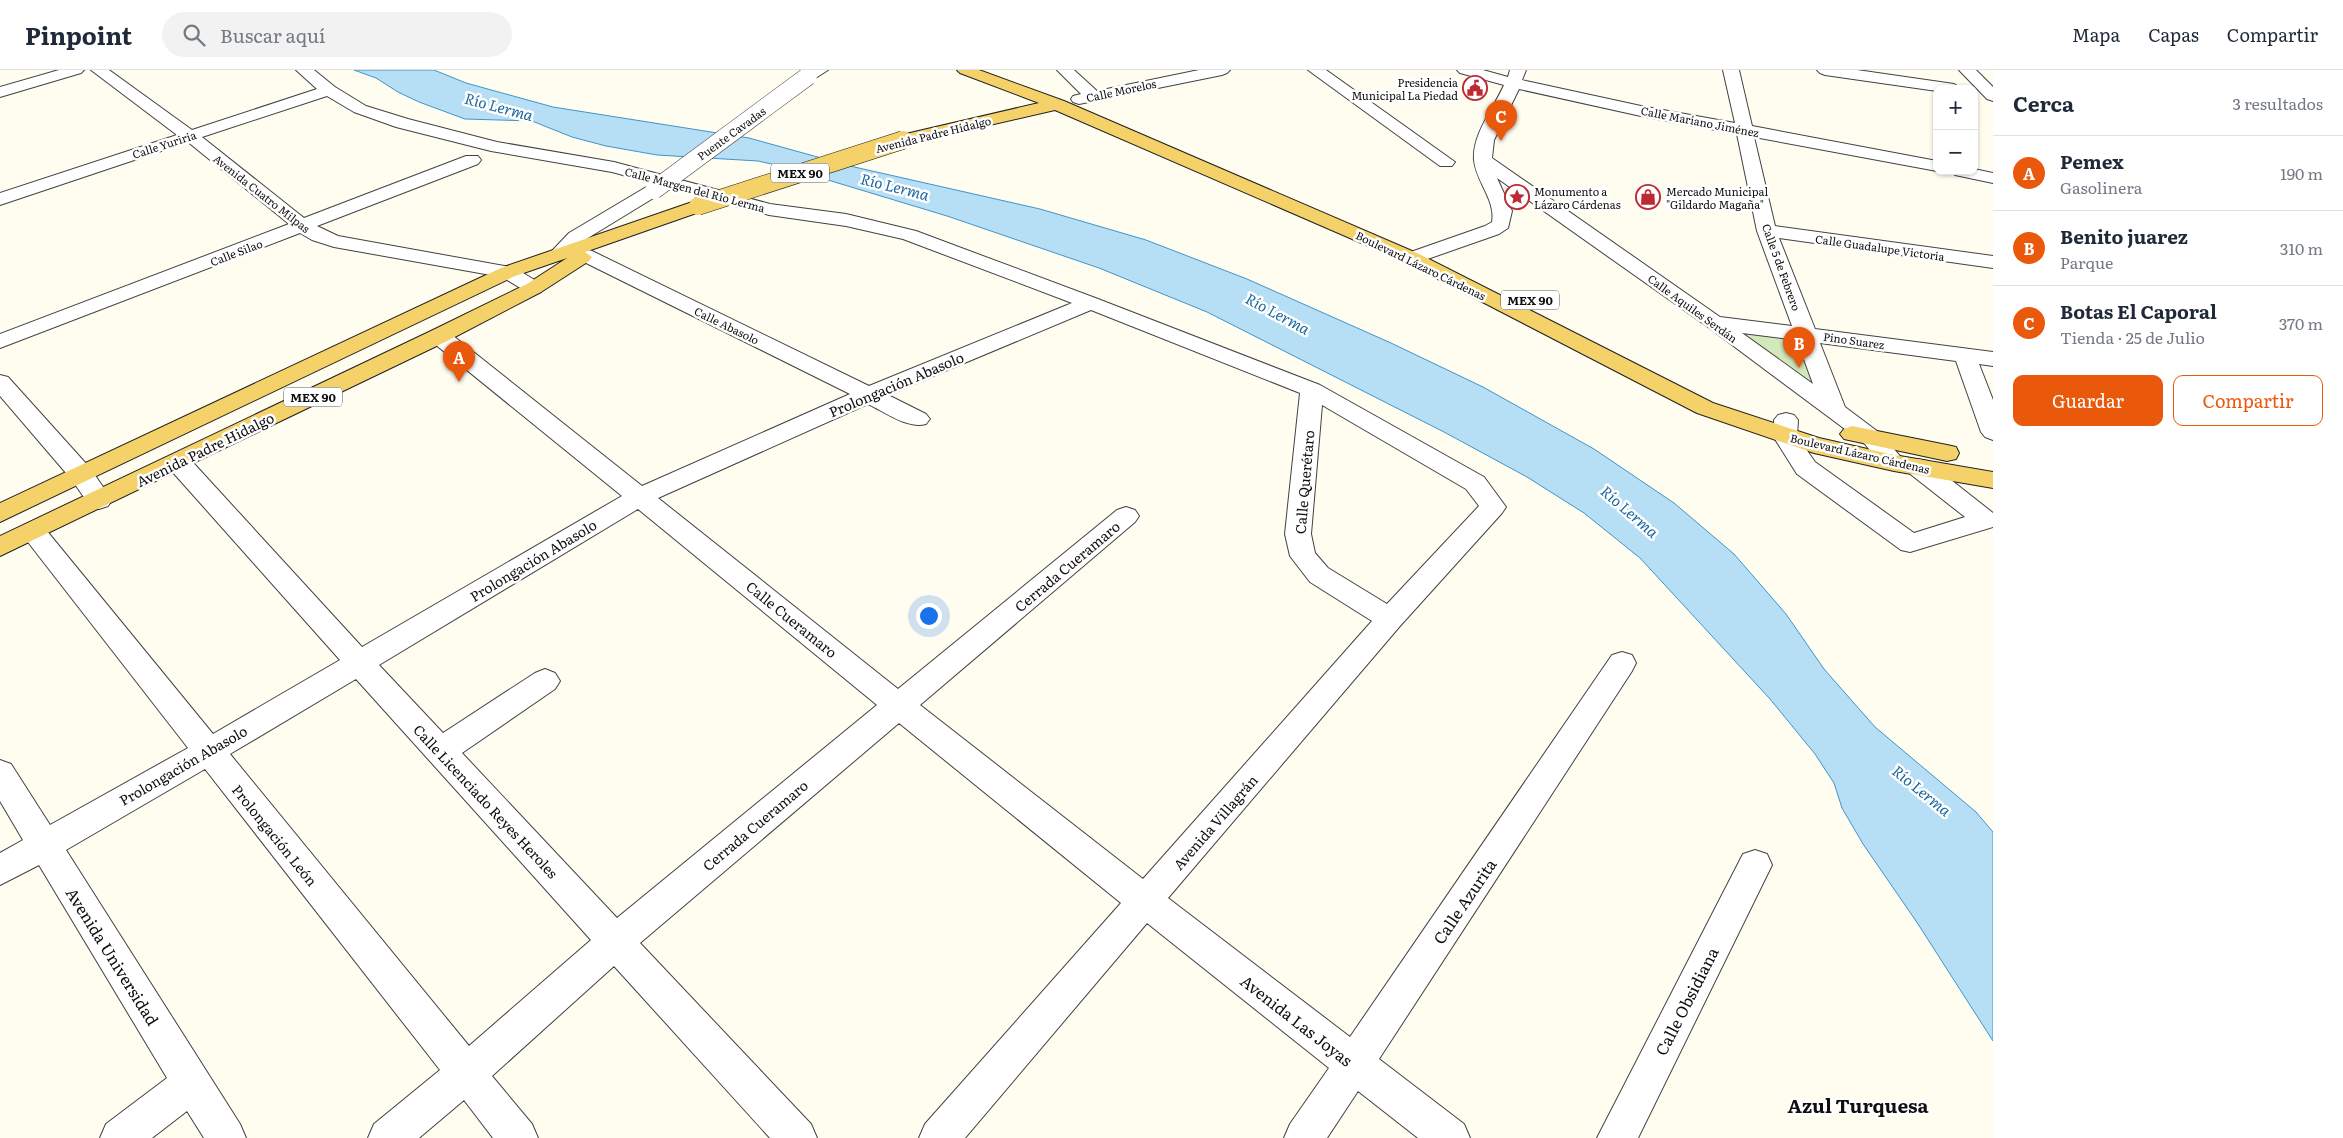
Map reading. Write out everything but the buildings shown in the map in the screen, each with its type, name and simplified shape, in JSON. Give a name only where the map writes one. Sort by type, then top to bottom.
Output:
[{"type":"main road","name":"Boulevard Lázaro Cárdenas","points":[[965,70],[1056,104],[1412,258],[1705,408],[1786,428],[1873,439],[1993,462]]},
{"type":"main road","name":"Boulevard Lázaro Cárdenas","points":[[999,70],[1086,97],[1432,250],[1703,388],[1786,428],[1814,445],[1906,465],[1993,480]]},
{"type":"main road","points":[[1009,115],[1022,101],[1020,91]]},
{"type":"main road","name":"Avenida Padre Hidalgo","points":[[0,513],[508,272],[698,206],[902,140],[1086,97]]},
{"type":"main road","name":"MEX 90","points":[[975,123],[1046,118],[1102,124]]},
{"type":"main road","name":"Avenida Padre Hidalgo","points":[[0,546],[439,336],[534,288],[618,234]]},
{"type":"street","points":[[0,92],[76,70]]},
{"type":"street","name":"Avenida Cuatro Milpas","points":[[99,70],[190,136],[304,227],[319,236],[334,241],[508,272],[534,288]]},
{"type":"street","name":"Calle Margen del Río Lerma","points":[[304,70],[329,90],[360,108],[394,120],[497,147],[614,167],[769,209],[846,220],[909,235],[1091,303]]},
{"type":"street","points":[[1065,70],[1086,97]]},
{"type":"street","name":"Calle Morelos","points":[[1086,97],[1222,70]]},
{"type":"street","points":[[1316,70],[1446,162]]},
{"type":"street","name":"Calle Mariano Jiménez","points":[[1465,70],[1516,77],[1744,130],[1933,165]]},
{"type":"street","name":"Calle 5 de Febrero","points":[[1731,70],[1767,231],[1835,412]]},
{"type":"street","points":[[1825,70],[1933,86]]},
{"type":"street","points":[[1967,70],[1992,95]]},
{"type":"street","name":"Puente Cavadas","points":[[560,254],[576,237],[654,190],[813,72]]},
{"type":"street","points":[[1412,258],[1492,230],[1501,224],[1503,211],[1482,160],[1484,145],[1516,77]]},
{"type":"street","name":"Calle Yuriria","points":[[0,199],[329,90]]},
{"type":"street","points":[[1978,93],[1992,95]]},
{"type":"street","name":"Calle Silao","points":[[0,342],[304,227],[472,160]]},
{"type":"street","name":"Calle Aquiles Serdán","points":[[1482,160],[1715,323],[1835,412]]},
{"type":"street","points":[[1978,175],[1993,178]]},
{"type":"street","points":[[1503,211],[1550,206]]},
{"type":"street","name":"Calle Guadalupe Victoria","points":[[1767,231],[1993,262]]},
{"type":"street","name":"Calle Abasolo","points":[[586,255],[918,419]]},
{"type":"street","points":[[1091,303],[1312,390]]},
{"type":"street","name":"Prolongación Abasolo","points":[[0,870],[208,752],[641,496],[868,395],[1091,303]]},
{"type":"street","name":"Pino Suarez","points":[[1715,323],[1993,359]]},
{"type":"street","name":"Calle Cueramaro","points":[[439,336],[641,496],[899,706],[1145,902]]},
{"type":"street","points":[[1965,355],[1993,432]]},
{"type":"street","points":[[0,382],[81,474],[99,500]]},
{"type":"street","name":"Avenida Villagrán","points":[[939,1138],[1390,619],[1493,507],[1475,484],[1312,390]]},
{"type":"street","name":"Calle Querétaro","points":[[1312,390],[1298,534],[1303,556],[1319,575],[1390,619]]},
{"type":"street","points":[[1786,428],[1806,468],[1910,543],[1985,520],[1906,465],[1835,412]]},
{"type":"street","name":"Calle Licenciado Reyes Heroles","points":[[178,462],[358,664],[441,751],[797,1138]]},
{"type":"street","name":"Cerrada Cueramaro","points":[[388,1138],[466,1073],[616,941],[1126,516]]},
{"type":"street","name":"Prolongación León","points":[[33,531],[518,1138]]},
{"type":"street","name":"Calle Azurita","points":[[1304,1138],[1622,663]]},
{"type":"street","points":[[441,751],[545,681]]},
{"type":"street","name":"Avenida Universidad","points":[[0,774],[226,1138]]},
{"type":"street","name":"Calle Obsidiana","points":[[1617,1138],[1755,865]]},
{"type":"street","name":"Avenida Las Joyas","points":[[1145,902],[1450,1138]]},
{"type":"street","points":[[120,1138],[191,1084]]},
{"type":"green space","points":[[1733,327],[1803,337],[1823,398]]},
{"type":"water","name":"Río Lerma","points":[[354,70],[434,70],[466,83],[553,107],[749,138],[850,166],[1040,209],[1146,240],[1247,279],[1391,343],[1483,387],[1594,449],[1674,503],[1734,554],[1786,614],[1824,669],[1875,727],[1976,812],[1993,832],[1993,1041],[1918,924],[1863,844],[1842,808],[1834,783],[1815,754],[1770,699],[1640,558],[1584,513],[1527,477],[1444,432],[1207,312],[1099,268],[947,216],[785,167],[758,161],[657,155],[606,146],[572,137],[532,121],[465,119],[419,102],[398,92],[376,78]]},
{"type":"place","name":"Presidencia Municipal La Piedad","points":[[1475,88]]},
{"type":"place","name":"Botas El Caporal","points":[[1501,141]]},
{"type":"place","name":"Monumento a Lázaro Cárdenas","points":[[1517,197]]},
{"type":"place","name":"Mercado Municipal \"Gildardo Magaña\"","points":[[1648,197]]},
{"type":"place","name":"Benito juarez","points":[[1799,368]]},
{"type":"place","name":"Pemex","points":[[459,382]]},
{"type":"district","name":"Azul Turquesa","points":[[1858,1105]]}]
